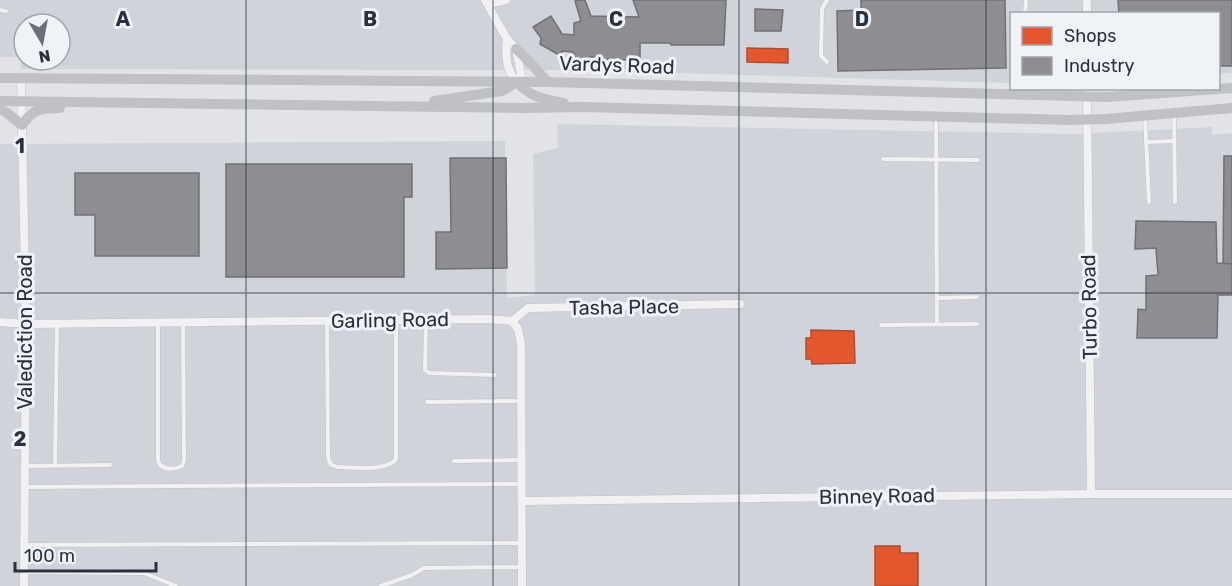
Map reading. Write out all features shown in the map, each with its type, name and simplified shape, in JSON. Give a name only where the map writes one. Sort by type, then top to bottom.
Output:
[{"type":"main road","points":[[516,49],[548,81]]},
{"type":"main road","name":"Vardys Road","points":[[0,78],[548,81],[1155,94],[1206,90]]},
{"type":"main road","points":[[401,106],[502,91],[517,82],[525,91],[534,96],[582,107]]},
{"type":"main road","points":[[0,101],[582,107],[1088,120],[1232,108]]},
{"type":"main road","points":[[0,109],[22,125],[29,114],[38,110],[123,102]]},
{"type":"street","points":[[506,0],[487,2],[507,39],[516,49],[521,74],[517,82],[511,75],[506,50],[507,39]]},
{"type":"street","name":"Valediction Road","points":[[21,79],[26,324],[24,586]]},
{"type":"street","name":"Turbo Road","points":[[1087,92],[1091,494]]},
{"type":"street","name":"Tasha Place","points":[[512,321],[528,308],[740,304]]},
{"type":"street","name":"Garling Road","points":[[0,322],[57,324],[488,319],[512,321]]},
{"type":"street","points":[[512,321],[518,329],[521,343],[522,586]]},
{"type":"street","name":"Binney Road","points":[[522,501],[1232,494]]},
{"type":"lane","points":[[827,0],[822,9],[821,56],[827,62]]},
{"type":"lane","points":[[1174,114],[1175,202]]},
{"type":"lane","points":[[1145,116],[1149,202]]},
{"type":"lane","points":[[936,117],[937,324]]},
{"type":"lane","points":[[1146,142],[1174,141]]},
{"type":"lane","points":[[883,159],[978,160]]},
{"type":"lane","points":[[937,298],[977,297]]},
{"type":"lane","points":[[327,321],[329,461],[337,467],[383,467],[392,464],[396,459],[396,320]]},
{"type":"lane","points":[[426,320],[425,370],[429,373],[495,375]]},
{"type":"lane","points":[[158,323],[158,460],[160,465],[166,469],[176,469],[182,466],[184,461],[183,322]]},
{"type":"lane","points":[[55,465],[57,324]]},
{"type":"lane","points":[[881,325],[977,324]]},
{"type":"lane","points":[[427,402],[522,401]]},
{"type":"lane","points":[[454,461],[522,460]]},
{"type":"lane","points":[[25,466],[110,465]]},
{"type":"lane","points":[[25,486],[522,484]]},
{"type":"lane","points":[[24,545],[522,543]]},
{"type":"lane","points":[[381,586],[412,575],[423,568],[522,567]]},
{"type":"lane","points":[[24,572],[144,573],[176,586]]},
{"type":"shaded area","points":[[0,0],[1232,0],[1232,73],[1220,74],[1220,12],[1010,12],[1010,83],[577,70],[72,69],[72,12],[12,12],[12,57],[0,57]]},
{"type":"shaded area","points":[[557,124],[1073,134],[1212,127],[1212,135],[1232,133],[1232,586],[0,586],[0,144],[505,141],[507,298],[535,295],[533,154],[558,148]]},
{"type":"building: Shops","points":[[747,48],[788,49],[788,63],[747,62]]},
{"type":"building: Shops","points":[[811,330],[854,331],[855,363],[812,364],[811,359],[806,359],[806,338],[811,338]]},
{"type":"building: Shops","points":[[875,546],[900,546],[900,553],[918,553],[918,586],[875,586]]},
{"type":"building: Industry","points":[[585,0],[591,16],[639,17],[633,0],[726,0],[724,45],[640,43],[640,58],[635,58],[635,60],[590,57],[587,60],[577,60],[573,52],[562,51],[561,56],[540,44],[541,38],[533,27],[551,16],[562,34],[574,35],[574,23],[581,21],[575,1]]},
{"type":"building: Industry","points":[[861,0],[1005,0],[1006,68],[838,71],[837,11],[861,10]]},
{"type":"building: Industry","points":[[1118,0],[1232,0],[1232,66],[1220,66],[1220,12],[1119,12]]},
{"type":"building: Industry","points":[[755,9],[783,10],[781,31],[755,31]]},
{"type":"building: Industry","points":[[1224,156],[1232,156],[1232,264],[1223,264]]},
{"type":"building: Industry","points":[[450,158],[506,158],[507,268],[436,269],[436,232],[451,232]]},
{"type":"building: Industry","points":[[226,164],[412,164],[412,197],[404,197],[404,277],[226,277]]},
{"type":"building: Industry","points":[[75,173],[199,173],[199,256],[95,256],[95,215],[75,215]]},
{"type":"building: Industry","points":[[1136,221],[1216,222],[1217,263],[1232,264],[1232,295],[1218,295],[1217,338],[1137,338],[1138,309],[1146,310],[1146,276],[1158,275],[1156,248],[1135,249]]}]
